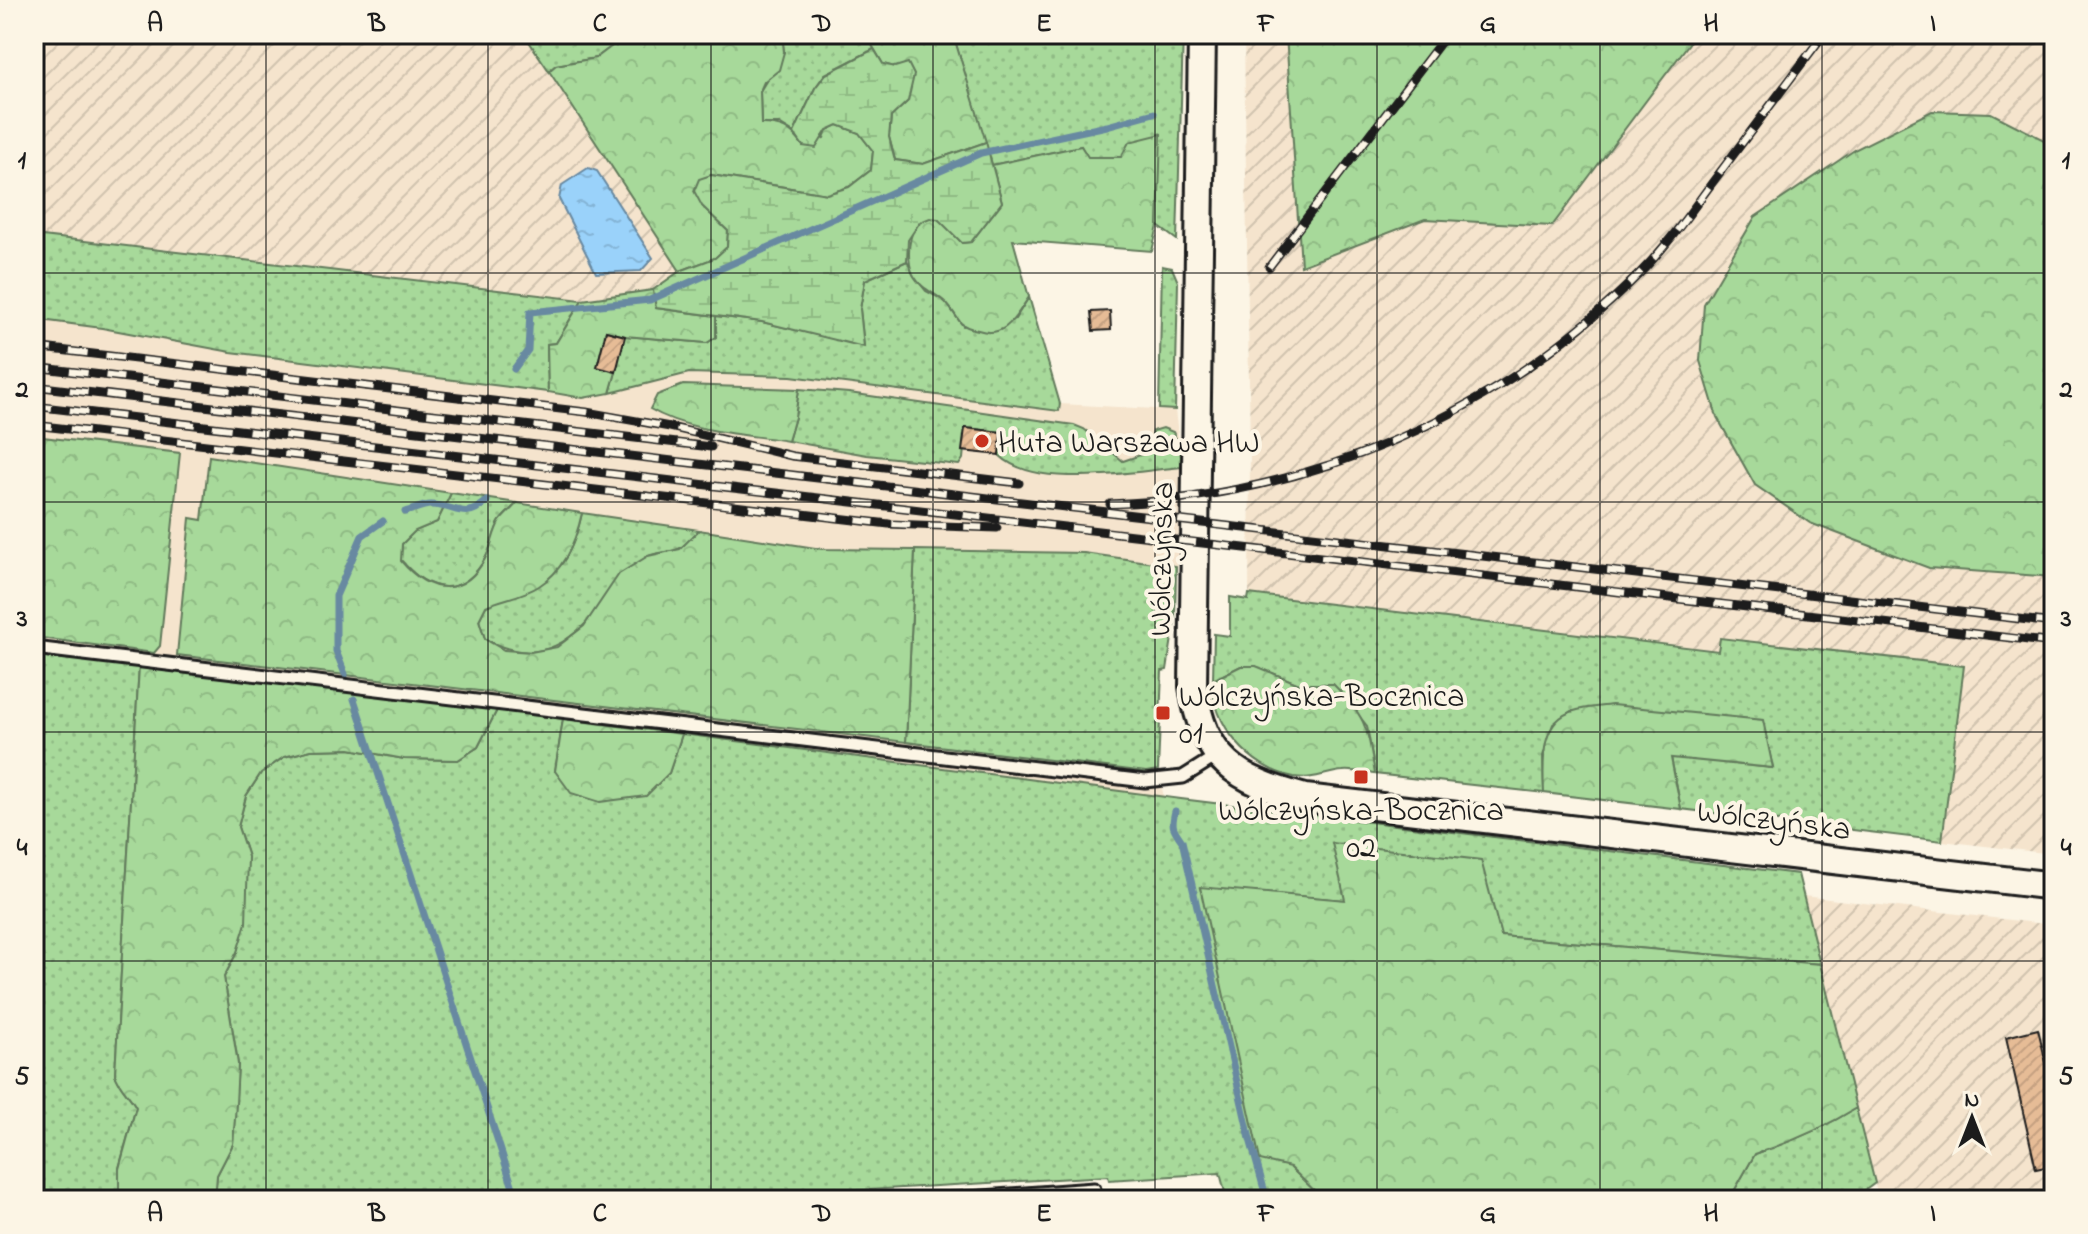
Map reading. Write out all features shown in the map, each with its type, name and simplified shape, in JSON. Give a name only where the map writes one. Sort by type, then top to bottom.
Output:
[{"type":"street","name":"Wólczyńska","points":[[1202,34],[1193,686],[1196,714],[1208,742],[1218,755],[1239,774],[1259,784],[1305,798],[2054,886]]},
{"type":"lane","points":[[34,648],[1145,781],[1183,777],[1218,755]]},
{"type":"lane","points":[[941,1200],[1094,1189]]},
{"type":"shaded area","points":[[34,34],[524,34],[680,271],[653,290],[582,300],[34,235]]},
{"type":"shaded area","points":[[1244,34],[2054,34],[2054,854],[1942,841],[1964,666],[1720,639],[1719,651],[1249,594]]},
{"type":"shaded area","points":[[34,235],[582,300],[653,290],[657,308],[1056,393],[1060,404],[1175,410],[1182,467],[1175,619],[1167,670],[1162,671],[1158,770],[1164,797],[478,747],[34,685]]},
{"type":"shaded area","points":[[1803,896],[2054,925],[2054,1200],[1879,1200]]},
{"type":"green space","points":[[524,34],[628,34],[596,58],[556,65],[549,71]]},
{"type":"green space","points":[[628,34],[782,34],[784,52],[779,70],[764,82],[760,91],[761,124],[785,129],[803,146],[824,138],[827,130],[838,125],[859,133],[873,151],[871,170],[849,187],[827,194],[711,175],[702,206],[728,231],[727,247],[715,258],[680,271],[549,71],[556,65],[596,58]]},
{"type":"green space","points":[[782,34],[868,34],[874,49],[825,74],[794,133],[779,124],[761,124],[760,91],[784,52]]},
{"type":"green space","points":[[868,34],[953,34],[986,142],[923,164],[895,160],[889,137],[891,117],[908,101],[895,67],[883,64]]},
{"type":"green space","points":[[953,34],[1183,34],[1177,240],[1158,226],[1160,134],[1121,157],[1087,157],[1081,146],[992,165]]},
{"type":"green space","points":[[1286,34],[1696,34],[1552,226],[1425,219],[1301,266]]},
{"type":"green space","points":[[874,49],[883,64],[895,67],[908,63],[914,75],[908,101],[891,117],[889,137],[895,160],[923,164],[986,142],[1002,202],[971,242],[962,243],[938,219],[920,222],[908,240],[907,261],[865,280],[860,309],[864,347],[762,322],[656,308],[653,290],[680,271],[715,258],[727,247],[728,231],[702,206],[694,191],[699,179],[711,175],[827,194],[849,187],[871,170],[873,151],[859,133],[838,125],[827,130],[816,148],[803,146],[794,133],[815,88],[826,74]]},
{"type":"green space","points":[[1932,111],[1991,113],[2054,145],[2054,577],[1929,568],[1810,523],[1755,485],[1717,417],[1700,361],[1704,304],[1755,217],[1856,149]]},
{"type":"green space","points":[[1161,134],[1158,226],[1152,251],[1013,240],[1029,297],[1009,324],[1003,329],[988,332],[963,324],[946,303],[914,276],[909,249],[919,222],[935,218],[962,243],[971,242],[1002,202],[992,165],[1081,146],[1088,157],[1121,157],[1129,142]]},
{"type":"green space","points":[[34,235],[582,300],[556,343],[547,344],[548,392],[231,352],[34,319]]},
{"type":"green space","points":[[907,261],[926,291],[945,301],[963,326],[1015,319],[1029,297],[1060,404],[1059,411],[791,376],[689,373],[610,393],[616,372],[597,367],[606,331],[625,336],[707,343],[716,337],[716,316],[762,322],[864,346],[860,309],[865,280]]},
{"type":"green space","points":[[1162,266],[1172,268],[1178,282],[1175,410],[1159,409]]},
{"type":"green space","points":[[653,290],[656,308],[716,316],[716,337],[707,343],[625,336],[606,331],[597,367],[616,372],[610,393],[583,398],[548,392],[547,344],[556,343],[582,300]]},
{"type":"green space","points":[[683,385],[799,389],[788,441],[699,427],[650,409],[657,395]]},
{"type":"green space","points":[[799,389],[849,393],[1074,425],[1084,429],[1123,461],[1149,452],[1153,431],[1163,428],[1173,432],[1180,447],[1182,467],[1086,476],[1036,473],[1015,466],[999,455],[1001,432],[966,428],[963,459],[959,465],[867,455],[788,441]]},
{"type":"green space","points":[[34,436],[180,453],[160,646],[154,653],[34,637]]},
{"type":"green space","points":[[209,456],[451,493],[437,522],[415,531],[402,544],[401,561],[423,580],[446,587],[467,580],[477,571],[488,553],[500,521],[517,503],[582,513],[568,554],[548,579],[527,592],[486,606],[479,620],[485,639],[504,650],[531,652],[557,647],[584,626],[619,574],[648,556],[680,549],[699,530],[822,549],[915,550],[906,742],[177,655],[190,518],[202,520]]},
{"type":"green space","points":[[451,493],[517,503],[500,521],[488,553],[477,571],[467,580],[445,587],[423,580],[401,560],[402,544],[415,531],[437,522]]},
{"type":"green space","points":[[582,513],[699,530],[679,549],[645,559],[584,625],[550,648],[531,652],[510,649],[485,639],[479,620],[486,606],[526,589],[555,571],[571,547]]},
{"type":"green space","points":[[915,550],[1084,553],[1176,566],[1175,619],[1167,670],[1162,671],[1158,770],[1146,772],[906,742]]},
{"type":"green space","points":[[1249,594],[1718,651],[1720,638],[1964,666],[1942,841],[1681,809],[1671,757],[1773,768],[1762,720],[1571,711],[1553,724],[1543,756],[1544,793],[1375,774],[1367,726],[1333,684],[1299,684],[1255,666],[1241,666],[1213,680],[1214,634],[1230,636],[1230,597],[1248,600]]},
{"type":"green space","points":[[34,656],[139,666],[115,1074],[136,1107],[119,1168],[119,1200],[34,1200]]},
{"type":"green space","points":[[139,666],[497,710],[478,747],[458,760],[404,759],[350,749],[311,750],[284,757],[261,773],[246,796],[238,827],[248,857],[246,923],[237,952],[224,977],[238,1064],[233,1144],[217,1175],[215,1200],[119,1200],[119,1169],[136,1107],[115,1074]]},
{"type":"green space","points":[[1241,666],[1256,666],[1299,684],[1333,684],[1360,715],[1375,774],[1347,771],[1294,777],[1262,765],[1236,742],[1226,728],[1214,696],[1213,680]]},
{"type":"green space","points":[[1612,705],[1763,720],[1773,768],[1671,758],[1681,809],[1544,793],[1544,757],[1554,724],[1574,711]]},
{"type":"green space","points":[[497,710],[563,719],[555,771],[669,773],[682,734],[1798,874],[1820,964],[1501,936],[1333,843],[1346,900],[1200,888],[1290,1167],[1324,1200],[1227,1200],[1220,1173],[1109,1180],[1108,1176],[850,1191],[652,1195],[572,1200],[215,1200],[217,1175],[233,1144],[238,1064],[224,977],[237,952],[248,857],[238,827],[246,796],[261,773],[284,757],[311,750],[350,749],[404,759],[458,760],[478,747]]},
{"type":"green space","points":[[563,719],[682,734],[669,773],[646,796],[600,802],[571,793],[555,771]]},
{"type":"green space","points":[[1332,843],[1481,860],[1501,936],[1820,964],[1856,1108],[1807,1134],[1755,1154],[1729,1200],[1324,1200],[1290,1167],[1260,1160],[1200,887],[1345,900]]},
{"type":"green space","points":[[1856,1108],[1875,1183],[1852,1200],[1729,1200],[1755,1154],[1807,1134]]},
{"type":"green space","points":[[792,1191],[793,1200],[652,1200],[652,1195]]},
{"type":"water","points":[[588,168],[597,171],[653,258],[641,271],[596,273],[559,199],[562,185]]},
{"type":"building","points":[[1110,311],[1111,330],[1093,331],[1091,312]]},
{"type":"building","points":[[606,331],[625,336],[616,372],[597,367]]},
{"type":"building","name":"Huta Warszawa HW","points":[[965,428],[1001,432],[999,455],[962,451]]},
{"type":"building","points":[[2038,1029],[2054,1096],[2054,1165],[2036,1169],[2006,1037]]},
{"type":"waterway","points":[[514,369],[528,350],[530,312],[650,300],[981,153],[1154,113]]},
{"type":"waterway","points":[[405,512],[431,505],[466,511],[487,501]]},
{"type":"waterway","points":[[345,674],[336,651],[336,596],[362,536],[383,521]]},
{"type":"waterway","points":[[354,699],[517,1200]]},
{"type":"waterway","points":[[1175,811],[1174,827],[1182,841],[1250,1139],[1267,1200]]},
{"type":"railway","points":[[1269,267],[1447,34]]},
{"type":"railway","points":[[1110,504],[1184,498],[1257,485],[1328,465],[1397,439],[1463,407],[1526,368],[1585,323],[1650,262],[1679,228],[1824,34]]},
{"type":"railway","points":[[34,347],[586,412],[670,427],[792,456],[1019,483]]},
{"type":"railway","points":[[34,367],[711,447]]},
{"type":"railway","points":[[34,386],[2054,623]]},
{"type":"railway","points":[[34,406],[2054,643]]},
{"type":"railway","points":[[34,425],[889,524],[997,528]]},
{"type":"place","name":"Huta Warszawa HW","points":[[982,441]]},
{"type":"place","name":"Wólczyńska-Bocznica 01","points":[[1163,713]]},
{"type":"place","name":"Wólczyńska-Bocznica 02","points":[[1361,777]]}]
